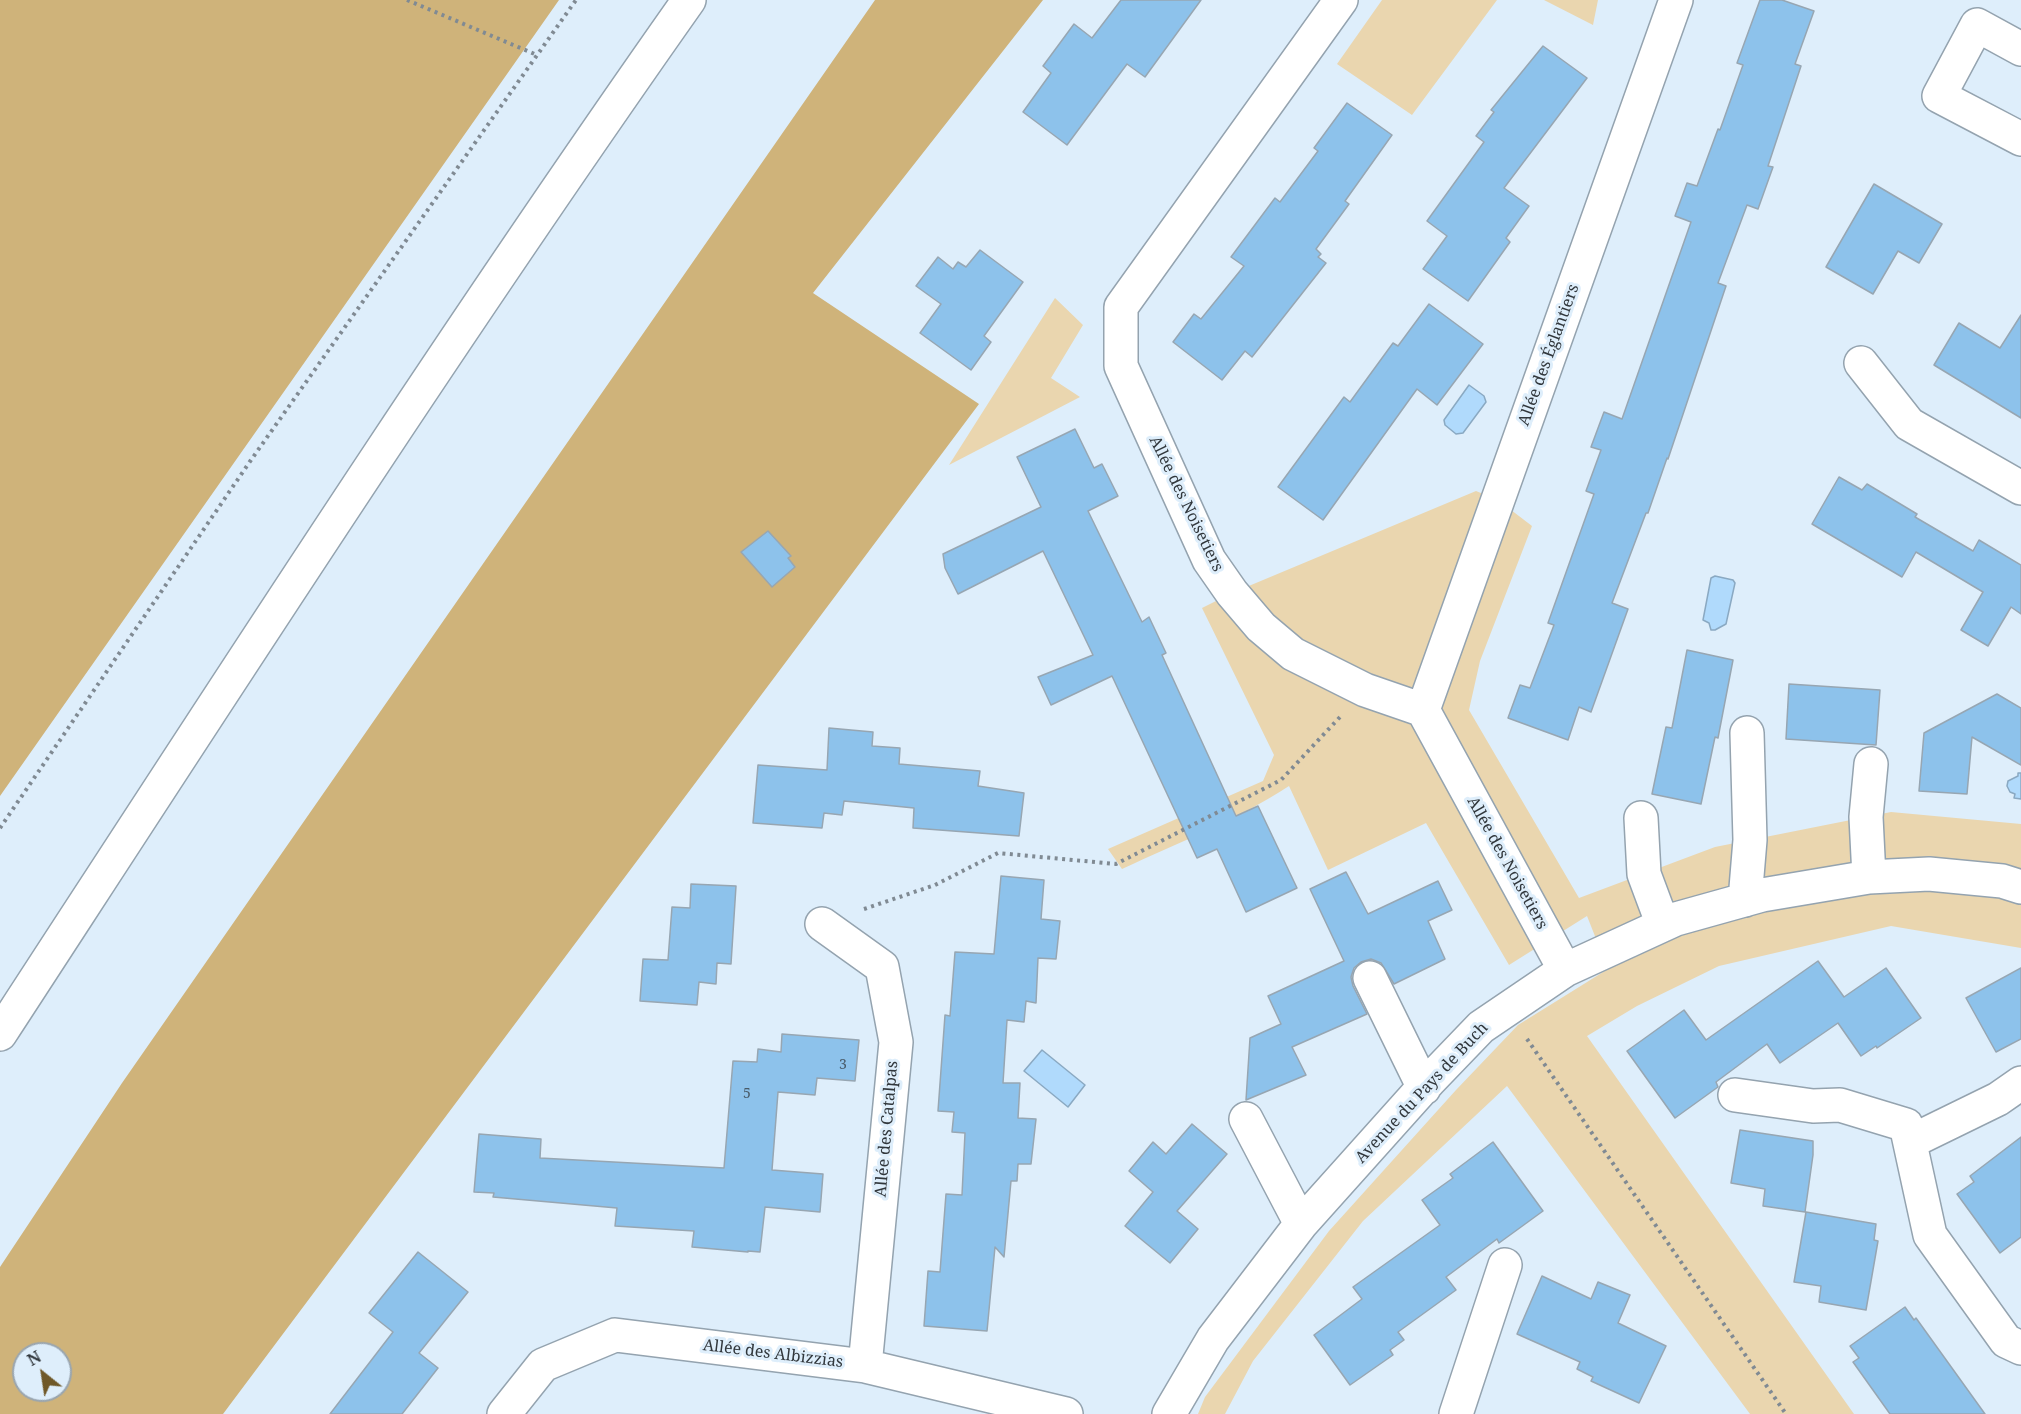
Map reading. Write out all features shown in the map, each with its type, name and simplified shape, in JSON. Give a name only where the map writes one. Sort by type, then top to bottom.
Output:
[{"type":"street","points":[[0,1034],[402,417],[689,0]]},
{"type":"street","name":"Allée des Noisetiers","points":[[1341,0],[1121,307],[1120,366],[1209,560],[1232,593],[1261,627],[1293,654],[1365,690],[1423,710],[1565,970]]},
{"type":"street","name":"Allée des Églantiers","points":[[1423,710],[1676,0]]},
{"type":"street","points":[[2021,49],[1977,25],[1939,96],[2021,139]]},
{"type":"street","points":[[1861,363],[1909,424],[2021,488]]},
{"type":"street","points":[[1745,900],[1750,840],[1747,733]]},
{"type":"street","points":[[1869,877],[1866,817],[1871,764]]},
{"type":"street","points":[[1641,818],[1644,874],[1663,925]]},
{"type":"street","name":"Avenue du Pays de Buch","points":[[1169,1414],[1213,1339],[1301,1224],[1482,1027],[1565,970],[1676,919],[1745,900],[1869,877],[1929,874],[2002,881],[2021,887]]},
{"type":"street","name":"Allée des Catalpas","points":[[822,924],[882,968],[896,1042],[865,1366]]},
{"type":"street","points":[[1371,978],[1424,1088]]},
{"type":"street","points":[[1735,1095],[1813,1106],[1840,1106],[1908,1134],[1998,1099],[2021,1083]]},
{"type":"street","points":[[1246,1119],[1301,1224]]},
{"type":"street","points":[[1908,1134],[1929,1236],[2006,1341],[2021,1348]]},
{"type":"street","points":[[1456,1414],[1505,1265]]},
{"type":"street","name":"Allée des Albizzias","points":[[504,1414],[543,1365],[615,1335],[865,1366],[1066,1414]]},
{"type":"path","points":[[407,0],[537,55]]},
{"type":"path","points":[[0,828],[251,460],[576,0]]},
{"type":"path","points":[[822,924],[935,885],[998,853],[1116,864],[1281,780],[1365,690]]},
{"type":"path","points":[[1507,1010],[1786,1414]]},
{"type":"shaded area","points":[[0,0],[559,0],[0,796]]},
{"type":"shaded area","points":[[875,0],[1043,0],[813,293],[979,404],[223,1414],[0,1414],[0,1267],[122,1083]]},
{"type":"shaded area","points":[[1382,0],[1497,0],[1412,115],[1337,64]]},
{"type":"shaded area","points":[[1544,0],[1598,0],[1593,25]]},
{"type":"shaded area","points":[[1055,298],[1083,325],[1051,378],[1080,397],[949,465]]},
{"type":"shaded area","points":[[1476,491],[1498,500],[1532,526],[1480,661],[1469,710],[1579,898],[1715,847],[1891,812],[2021,824],[2021,948],[1891,926],[1719,966],[1637,1006],[1587,1036],[1854,1414],[1750,1414],[1507,1086],[1363,1221],[1253,1361],[1225,1414],[1198,1414],[1205,1397],[1329,1231],[1456,1090],[1518,1025],[1608,969],[1587,916],[1509,965],[1426,823],[1328,870],[1289,786],[1228,820],[1122,869],[1108,849],[1263,781],[1274,755],[1202,608],[1232,593]]},
{"type":"water","points":[[1469,385],[1484,396],[1486,402],[1463,433],[1456,434],[1445,425],[1444,420]]},
{"type":"water","points":[[1715,576],[1733,580],[1735,583],[1726,624],[1711,630],[1709,623],[1703,620],[1711,578]]},
{"type":"water","points":[[2018,773],[2021,773],[2021,799],[2014,798],[2015,794],[2010,792],[2007,786],[2008,781],[2018,776]]},
{"type":"water","points":[[1042,1050],[1085,1085],[1068,1107],[1024,1071]]},
{"type":"building","points":[[1121,0],[1201,0],[1145,77],[1127,64],[1067,145],[1023,112],[1051,73],[1043,66],[1074,24],[1092,38]]},
{"type":"building","points":[[1760,0],[1782,0],[1814,11],[1795,64],[1801,66],[1768,166],[1773,167],[1758,209],[1747,205],[1718,283],[1726,286],[1668,459],[1612,603],[1628,609],[1591,712],[1579,707],[1568,740],[1508,718],[1520,685],[1530,688],[1554,625],[1548,623],[1594,494],[1586,491],[1601,450],[1591,447],[1604,412],[1622,419],[1691,222],[1675,216],[1687,183],[1697,186],[1718,129],[1720,130],[1743,65],[1737,63]]},
{"type":"building","points":[[1543,46],[1587,78],[1504,188],[1529,206],[1506,238],[1510,242],[1468,301],[1423,269],[1447,236],[1427,221],[1484,142],[1476,136],[1494,112],[1491,110]]},
{"type":"building","points":[[1347,103],[1392,135],[1345,201],[1349,204],[1316,249],[1321,254],[1318,257],[1326,263],[1252,357],[1245,351],[1222,380],[1173,342],[1194,314],[1201,319],[1244,266],[1231,257],[1275,198],[1280,202],[1318,151],[1314,148]]},
{"type":"building","points":[[1874,184],[1942,224],[1919,263],[1898,251],[1873,294],[1826,267]]},
{"type":"building","points":[[980,250],[1023,282],[984,336],[991,342],[971,370],[920,333],[941,304],[916,286],[938,257],[953,269],[958,262],[966,267]]},
{"type":"building","points":[[1429,304],[1483,344],[1437,405],[1417,389],[1323,520],[1278,487],[1344,397],[1350,402],[1393,343],[1398,346]]},
{"type":"building","points":[[2021,315],[2021,418],[1934,365],[1959,323],[2000,348]]},
{"type":"building","points":[[1075,429],[1094,468],[1102,464],[1118,496],[1088,511],[1142,622],[1149,617],[1166,653],[1162,655],[1236,816],[1258,806],[1297,888],[1246,912],[1217,849],[1197,858],[1112,676],[1051,705],[1038,677],[1093,655],[1043,551],[958,594],[945,568],[943,554],[1041,507],[1017,457]]},
{"type":"building","points":[[1839,477],[1862,490],[1867,484],[1917,514],[1915,517],[1973,551],[1979,540],[2021,565],[2021,614],[2011,607],[1988,646],[1961,630],[1983,592],[1916,552],[1902,577],[1812,524]]},
{"type":"building","points":[[768,531],[791,556],[788,558],[795,567],[772,587],[741,552]]},
{"type":"building","points":[[1687,650],[1733,660],[1718,738],[1715,737],[1701,804],[1652,794],[1666,727],[1672,728]]},
{"type":"building","points":[[1789,684],[1880,690],[1876,745],[1786,739]]},
{"type":"building","points":[[1997,694],[2021,708],[2021,765],[1972,737],[1967,794],[1919,791],[1924,733]]},
{"type":"building","points":[[829,728],[873,732],[872,746],[900,748],[899,764],[980,771],[978,786],[1024,793],[1019,836],[913,828],[914,808],[844,801],[842,815],[824,813],[822,828],[753,823],[758,765],[827,770]]},
{"type":"building","points":[[1346,872],[1368,914],[1438,881],[1452,910],[1428,921],[1445,959],[1394,984],[1381,963],[1371,959],[1361,962],[1354,968],[1351,977],[1367,1014],[1292,1047],[1306,1075],[1246,1100],[1250,1038],[1281,1024],[1268,996],[1344,961],[1310,889]]},
{"type":"building","points":[[1001,876],[1044,880],[1041,919],[1060,921],[1056,959],[1038,958],[1036,1003],[1026,1001],[1024,1022],[1007,1020],[1003,1083],[1020,1083],[1018,1118],[1036,1119],[1031,1164],[1018,1164],[1017,1181],[1011,1181],[1004,1257],[995,1247],[987,1331],[924,1326],[928,1271],[940,1272],[946,1194],[962,1195],[965,1133],[952,1132],[954,1112],[938,1111],[945,1015],[950,1016],[955,952],[994,954]]},
{"type":"building","points":[[691,884],[736,886],[731,964],[717,963],[716,984],[699,982],[697,1005],[640,1001],[643,959],[668,960],[672,907],[690,908]]},
{"type":"building","points":[[1818,961],[1844,997],[1886,968],[1921,1018],[1877,1048],[1876,1046],[1861,1056],[1838,1023],[1780,1063],[1767,1044],[1716,1082],[1718,1087],[1675,1118],[1627,1051],[1684,1010],[1706,1040]]},
{"type":"building","points":[[2021,968],[2021,1039],[1996,1052],[1966,998]]},
{"type":"building","points":[[782,1034],[859,1040],[855,1081],[817,1078],[815,1095],[778,1092],[772,1170],[823,1174],[820,1212],[765,1207],[760,1252],[692,1247],[694,1231],[615,1226],[617,1208],[493,1197],[494,1193],[474,1192],[479,1134],[541,1139],[540,1158],[724,1168],[733,1061],[757,1062],[758,1049],[781,1052]]},
{"type":"building","points":[[1192,1124],[1227,1154],[1177,1211],[1198,1229],[1170,1263],[1125,1226],[1153,1192],[1129,1171],[1153,1142],[1166,1154]]},
{"type":"building","points":[[1740,1130],[1813,1141],[1805,1212],[1763,1206],[1765,1189],[1731,1183]]},
{"type":"building","points":[[2021,1137],[2021,1237],[2000,1253],[1957,1194],[1974,1182],[1970,1176]]},
{"type":"building","points":[[1493,1142],[1543,1211],[1499,1243],[1497,1239],[1446,1277],[1456,1290],[1398,1332],[1404,1340],[1390,1350],[1393,1355],[1350,1385],[1314,1335],[1362,1299],[1353,1287],[1440,1225],[1422,1200],[1453,1178],[1450,1174]]},
{"type":"building","points":[[1806,1212],[1876,1224],[1874,1240],[1878,1241],[1866,1310],[1819,1302],[1821,1286],[1794,1282]]},
{"type":"building","points":[[418,1252],[468,1292],[419,1353],[438,1368],[402,1414],[330,1414],[393,1332],[369,1313]]},
{"type":"building","points":[[1542,1276],[1591,1299],[1598,1282],[1630,1295],[1618,1323],[1666,1346],[1639,1403],[1591,1381],[1593,1377],[1577,1369],[1580,1362],[1517,1334]]},
{"type":"building","points":[[1905,1307],[1914,1320],[1916,1318],[1985,1414],[1890,1414],[1853,1362],[1859,1358],[1850,1346]]}]
